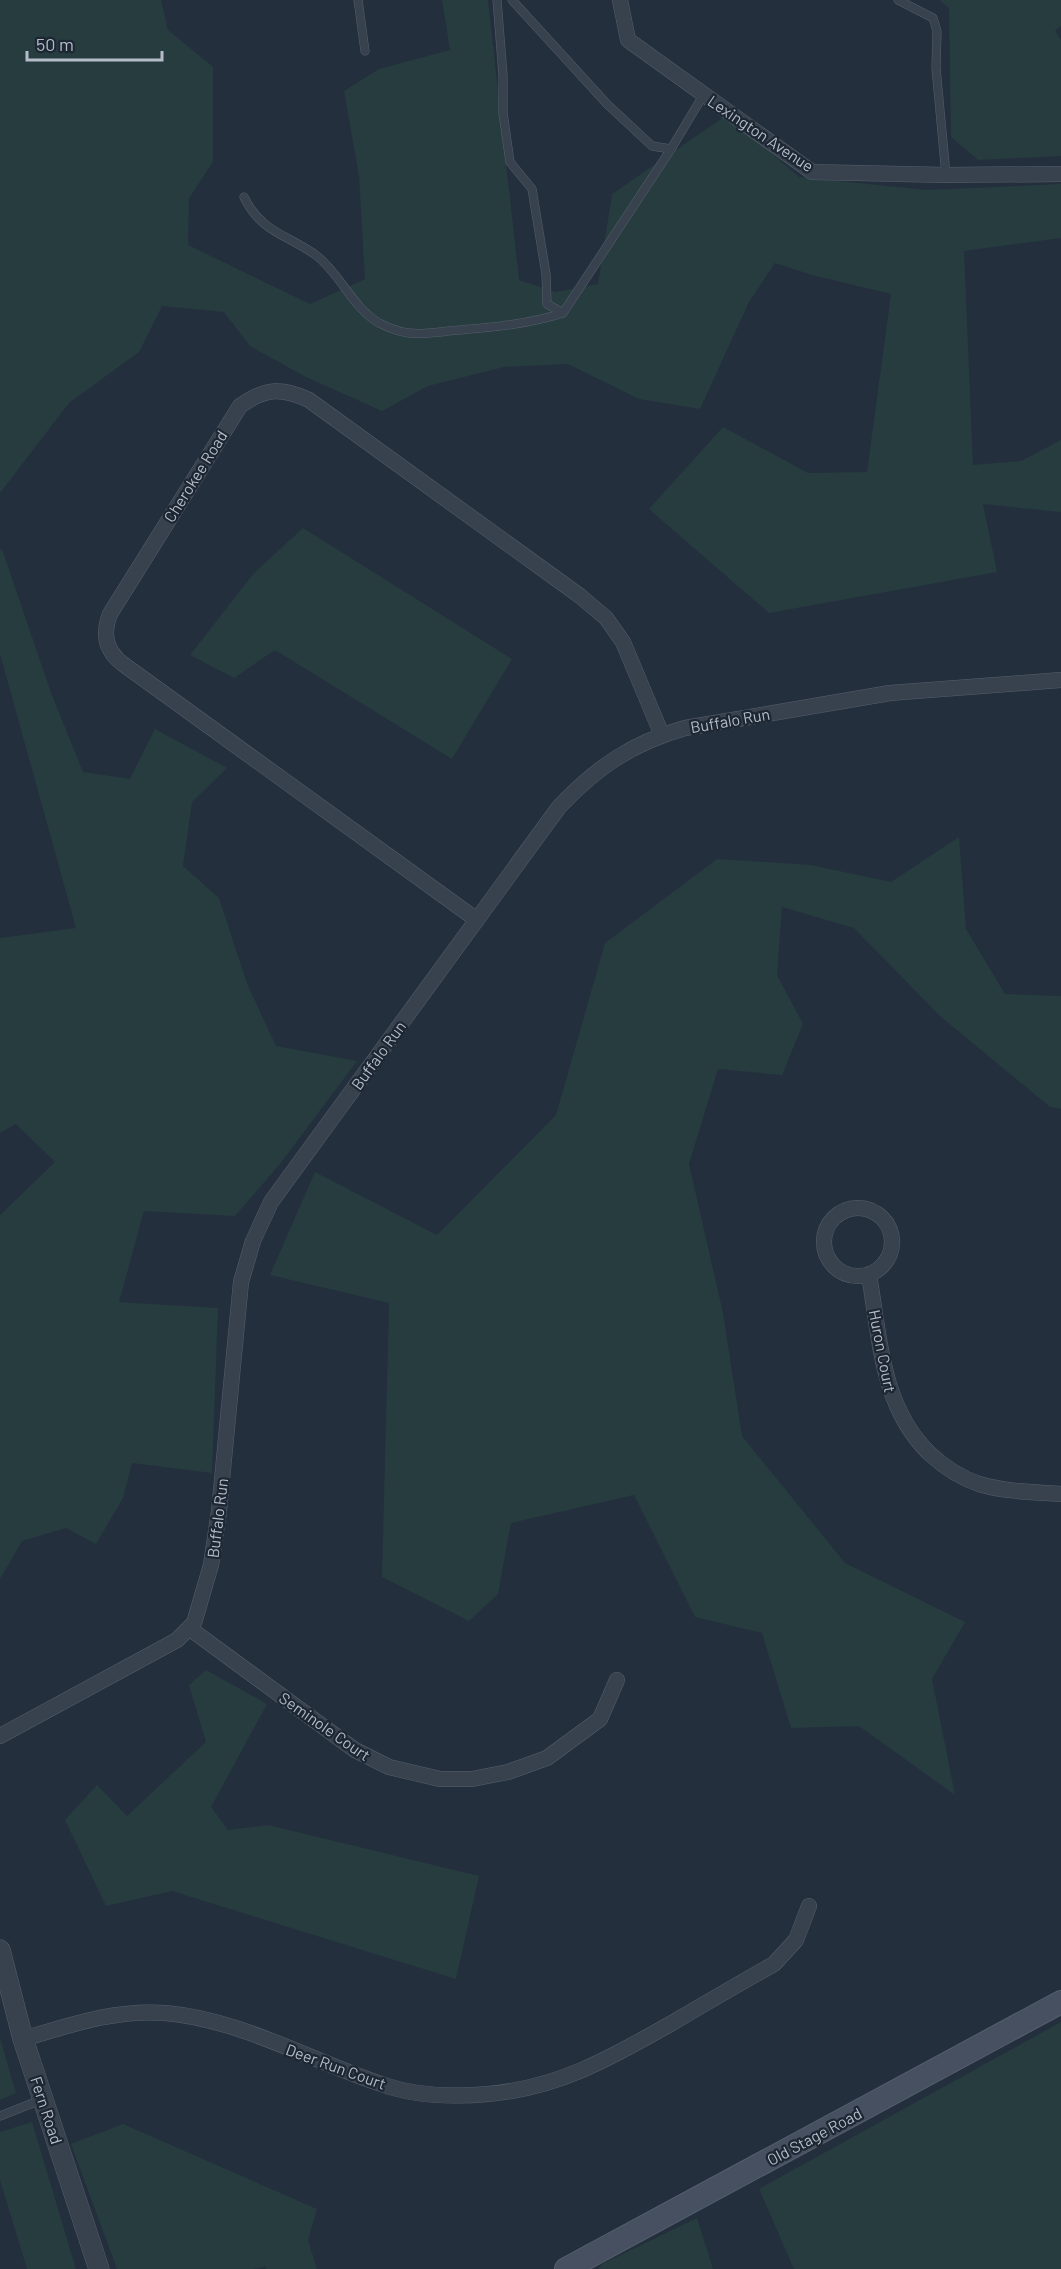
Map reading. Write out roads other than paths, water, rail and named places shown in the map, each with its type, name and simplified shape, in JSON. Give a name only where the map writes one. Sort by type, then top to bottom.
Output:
[{"type":"main road","name":"Old Stage Road","points":[[566,2269],[1061,2002]]},
{"type":"street","name":"Lexington Avenue","points":[[620,0],[628,40],[812,172],[946,175],[1061,174]]},
{"type":"street","name":"Cherokee Road","points":[[477,920],[123,664],[114,657],[108,647],[105,625],[110,614],[240,406],[254,396],[282,391],[309,400],[580,596],[606,618],[623,642],[662,735]]},
{"type":"street","name":"Buffalo Run","points":[[0,1736],[177,1640],[194,1623],[211,1565],[219,1511],[241,1282],[253,1240],[271,1202],[559,807],[579,786],[618,756],[662,735],[710,723],[890,693],[1061,680]]},
{"type":"street","points":[[851,1208],[865,1208],[876,1212],[890,1228],[893,1242],[888,1260],[881,1268],[869,1275],[858,1277],[838,1270],[828,1260],[824,1250],[826,1228],[841,1212],[851,1208]]},
{"type":"street","name":"Huron Court","points":[[869,1275],[890,1389],[901,1417],[917,1441],[938,1462],[977,1483],[1005,1490],[1061,1494]]},
{"type":"street","name":"Seminole Court","points":[[189,1628],[355,1750],[389,1767],[440,1779],[472,1779],[508,1772],[547,1758],[600,1719],[617,1680]]},
{"type":"street","name":"Deer Run Court","points":[[23,2038],[110,2015],[164,2013],[218,2022],[386,2086],[453,2095],[487,2094],[521,2089],[554,2081],[609,2060],[774,1964],[795,1940],[808,1906]]},
{"type":"street","name":"Fern Road","points":[[0,1950],[23,2038],[99,2269]]},
{"type":"lane","points":[[358,0],[366,51]]},
{"type":"lane","points":[[497,0],[504,75],[503,112],[510,162],[532,189],[546,274],[547,304],[563,313]]},
{"type":"lane","points":[[512,0],[607,104],[652,146],[671,149]]},
{"type":"lane","points":[[898,0],[916,7],[933,18],[937,31],[936,68],[946,175]]},
{"type":"lane","points":[[244,197],[251,213],[265,225],[306,248],[323,261],[357,305],[379,323],[409,333],[524,324],[563,313],[671,149],[704,94]]},
{"type":"lane","points":[[0,2116],[43,2099]]}]
